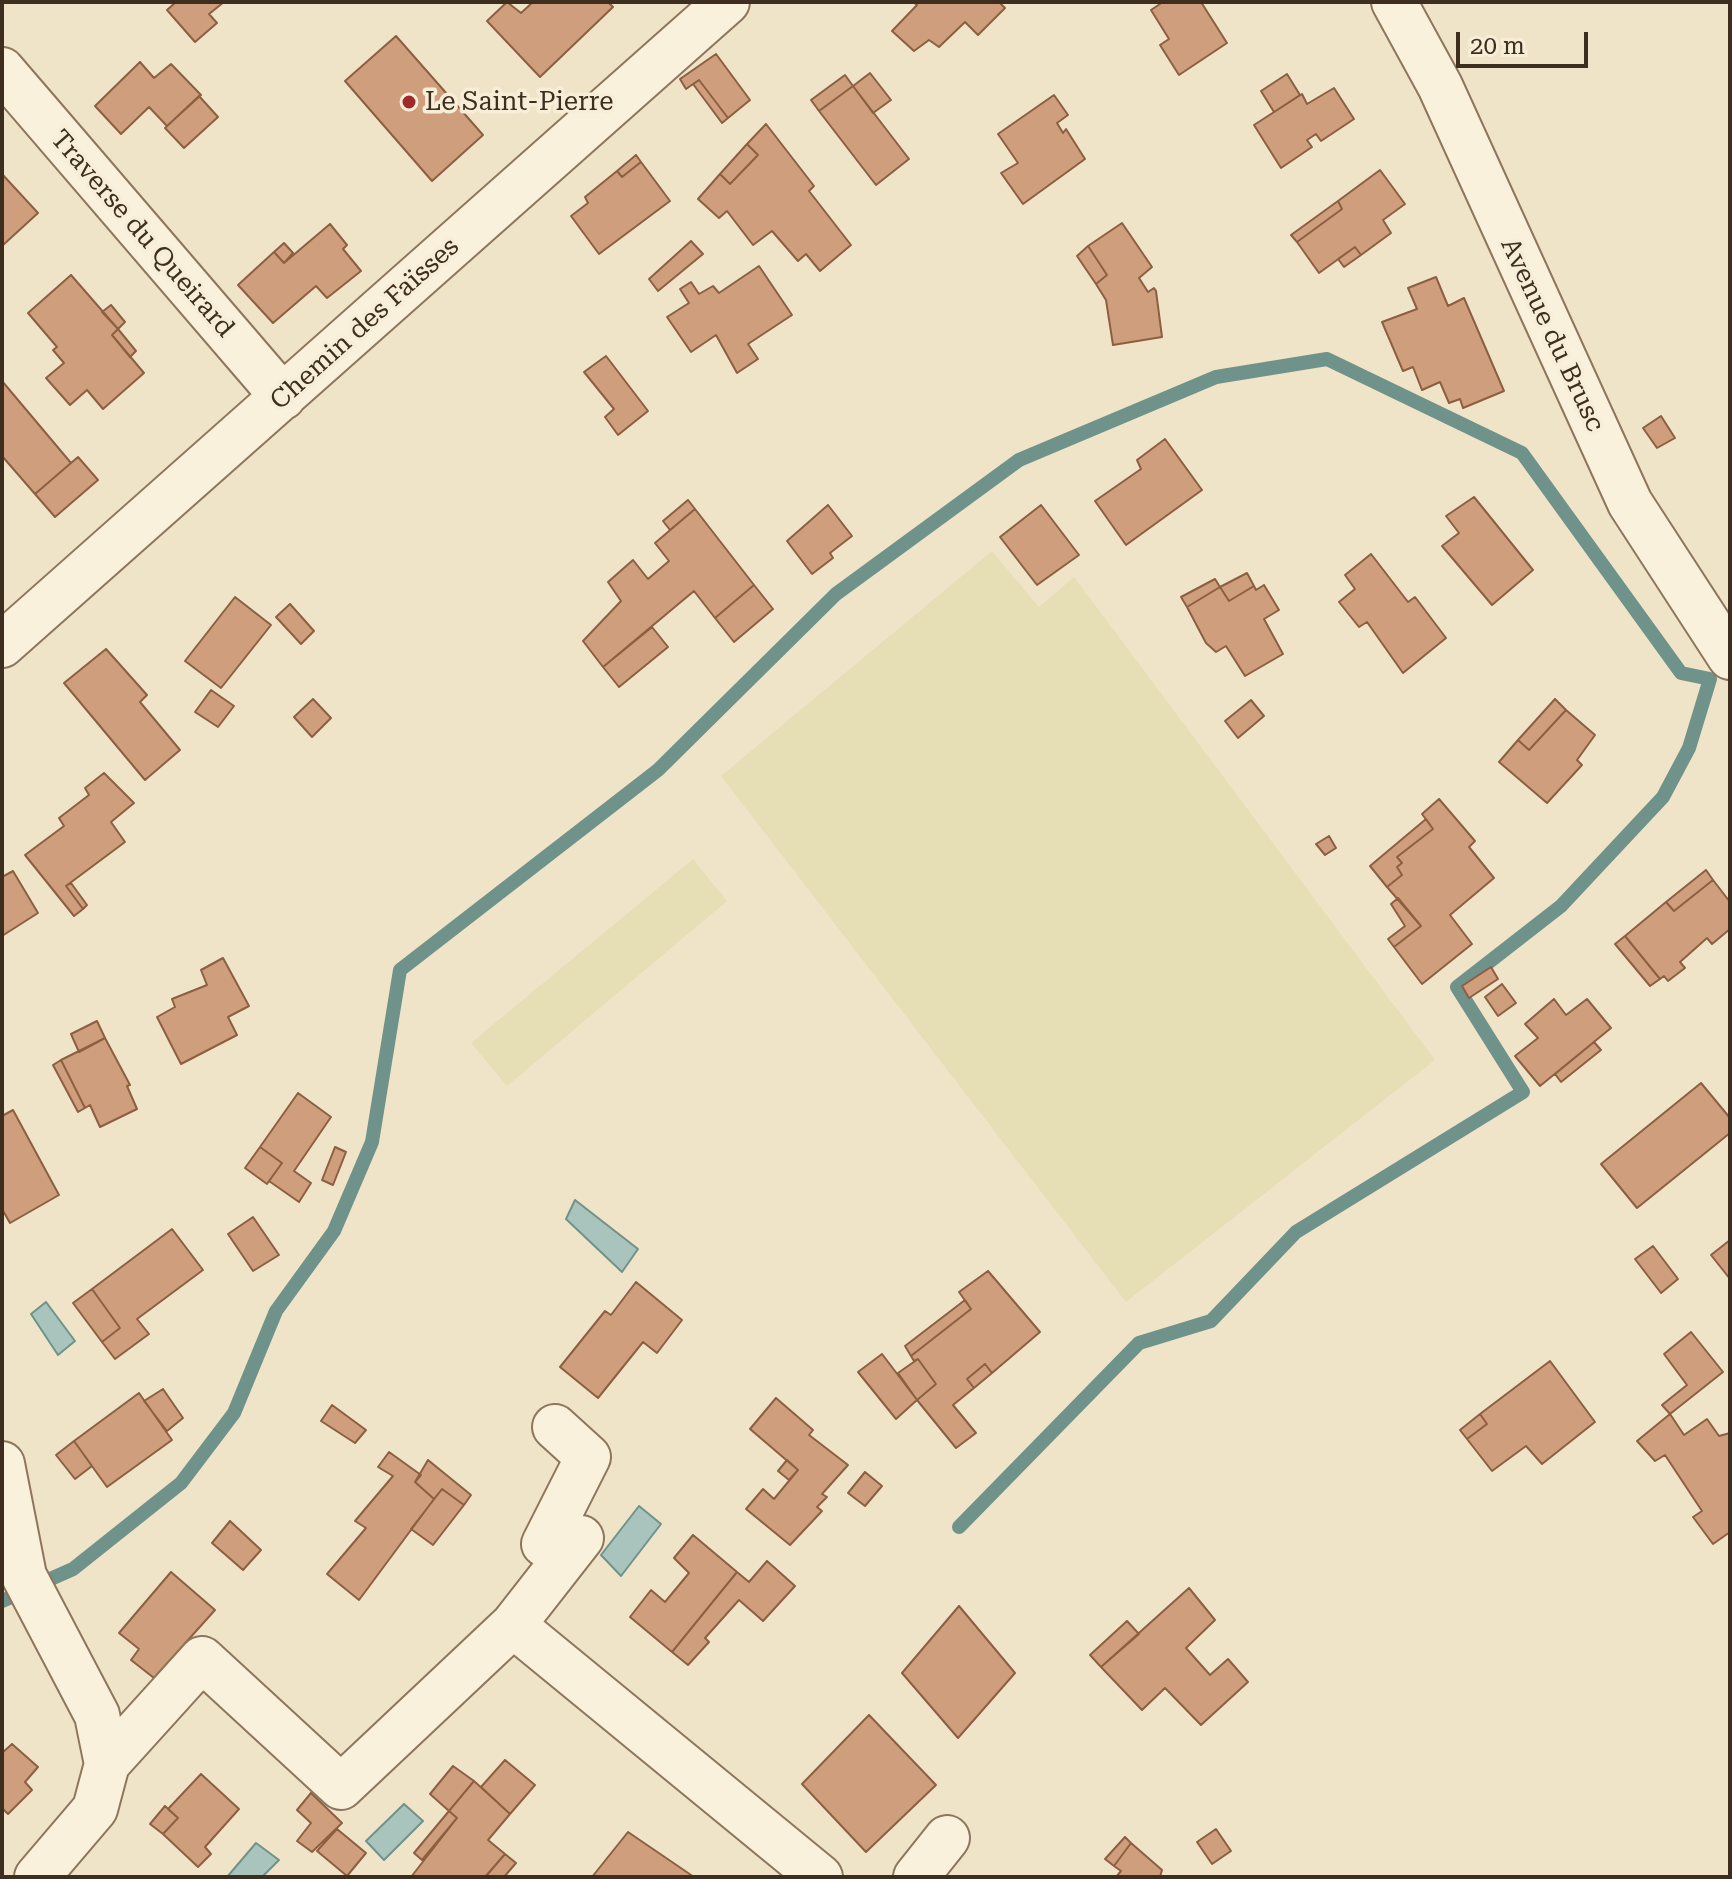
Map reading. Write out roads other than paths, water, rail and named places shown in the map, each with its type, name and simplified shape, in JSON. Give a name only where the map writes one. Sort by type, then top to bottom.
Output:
[{"type":"street","name":"Chemin des Faïsses","points":[[2,645],[727,2]]},
{"type":"street","name":"Avenue du Brusc","points":[[1394,2],[1440,86],[1630,503],[1730,657]]},
{"type":"street","name":"Traverse du Queirard","points":[[2,70],[283,397]]},
{"type":"street","points":[[107,1764],[202,1659],[341,1787],[513,1625],[572,1548],[544,1544],[588,1457],[555,1427]]},
{"type":"street","points":[[2,1464],[24,1576],[97,1715],[107,1764],[95,1809],[37,1877]]},
{"type":"street","points":[[513,1625],[820,1877]]},
{"type":"street","points":[[694,1774],[697,1811],[774,1877]]},
{"type":"street","points":[[916,1877],[947,1838]]},
{"type":"water","points":[[575,1200],[638,1249],[622,1272],[566,1219]]},
{"type":"water","points":[[46,1302],[75,1341],[58,1355],[31,1314]]},
{"type":"water","points":[[639,1506],[661,1524],[621,1576],[601,1555]]},
{"type":"water","points":[[404,1804],[423,1821],[384,1860],[366,1841]]},
{"type":"water","points":[[256,1843],[279,1860],[262,1877],[227,1877]]},
{"type":"waterway","points":[[46,1581],[73,1569],[181,1483],[234,1413],[276,1311],[334,1231],[372,1142],[400,970],[658,770],[836,594],[1019,460],[1216,377],[1327,359],[1522,453],[1681,673],[1710,679],[1689,748],[1663,797],[1561,906],[1457,987],[1523,1092],[1296,1232],[1211,1321],[1139,1343],[959,1527]]},
{"type":"waterway","points":[[2,1601],[20,1593]]},
{"type":"place","name":"Le Saint-Pierre","points":[[409,102]]}]
